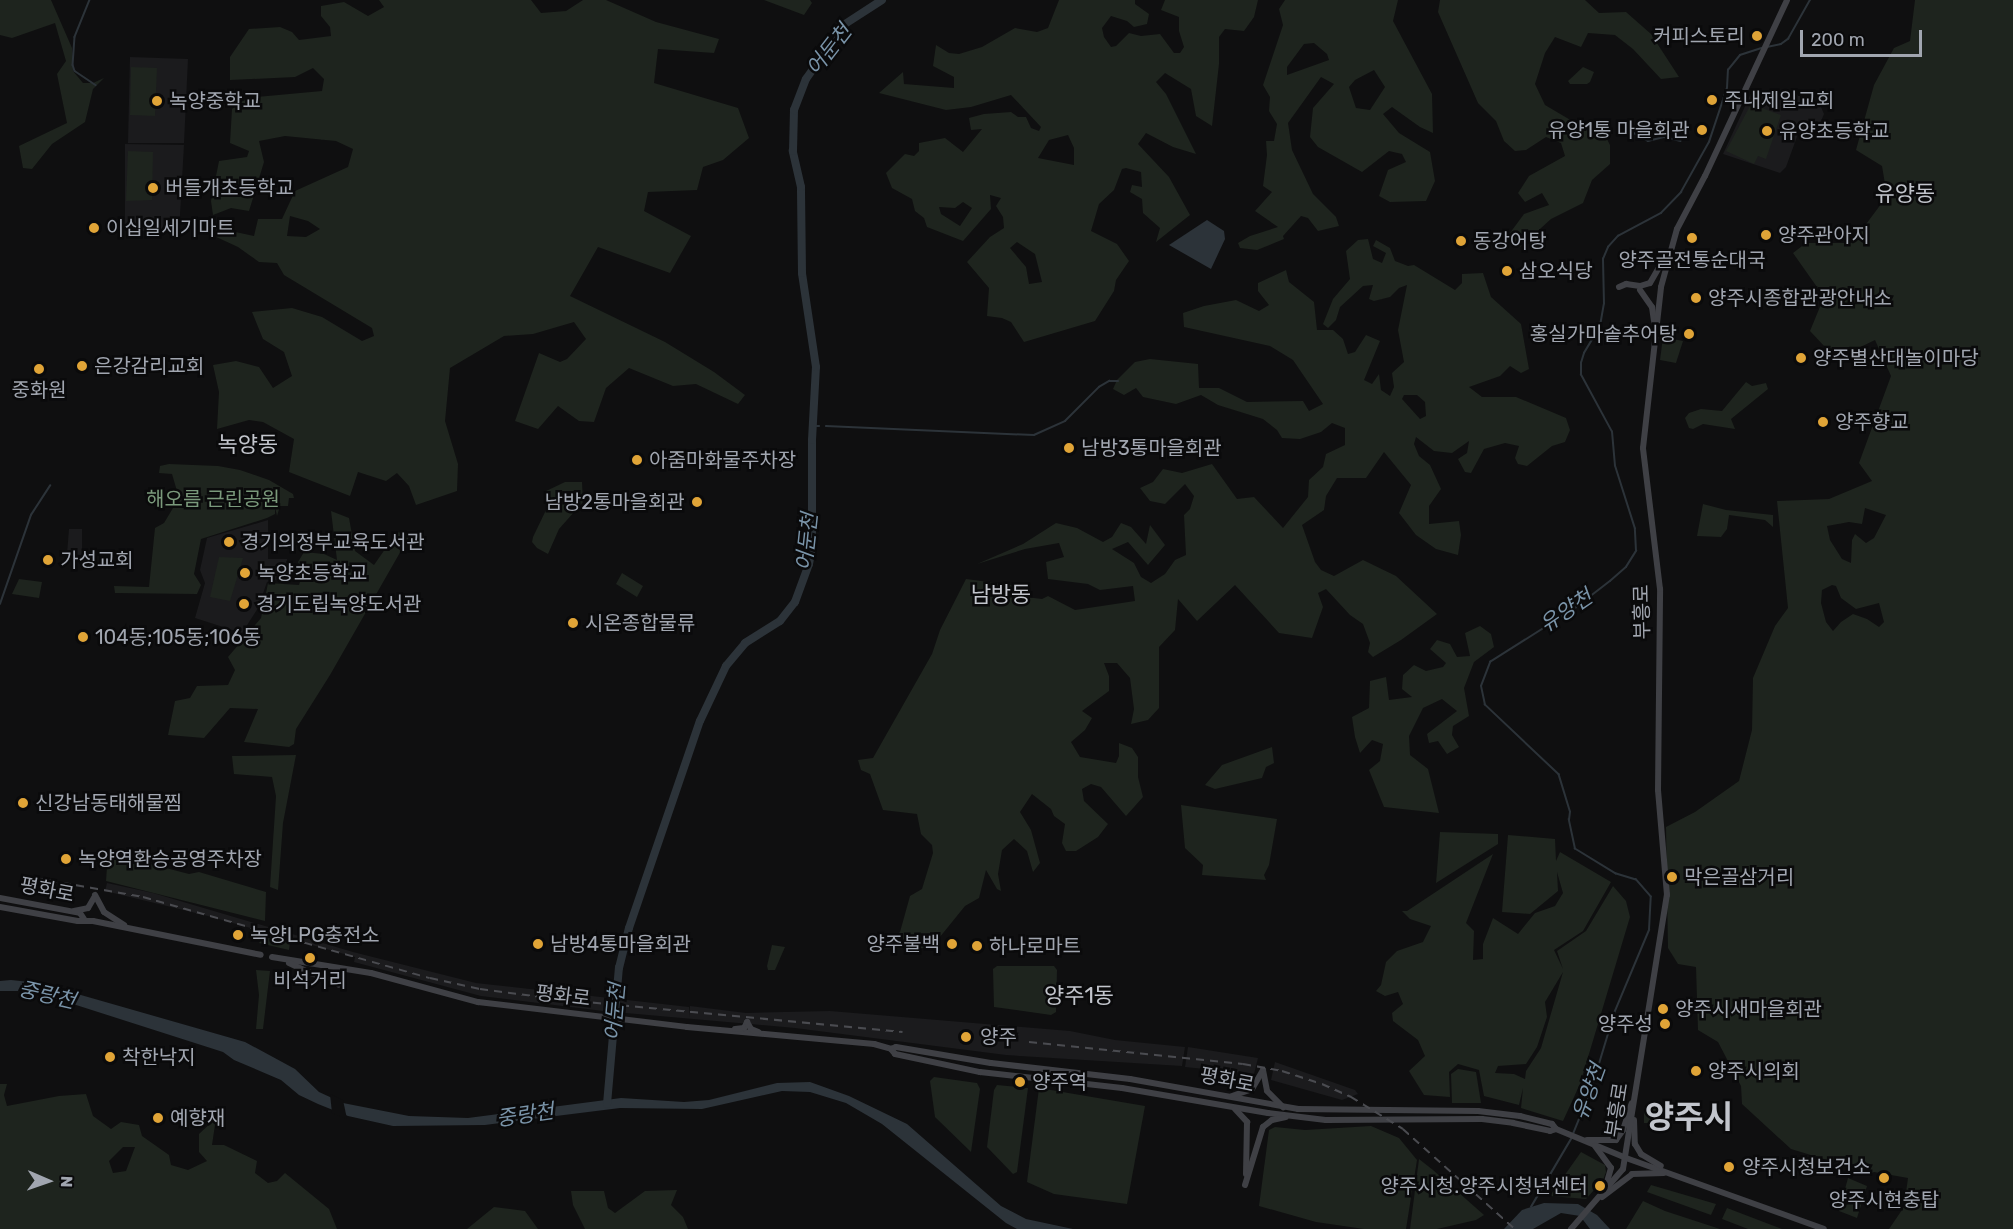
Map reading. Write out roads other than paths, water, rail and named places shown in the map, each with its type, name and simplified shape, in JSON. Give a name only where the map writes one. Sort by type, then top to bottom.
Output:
[{"type":"main road","name":"부흥로","points":[[1573,1227],[1621,1174],[1626,1158],[1667,895],[1658,790],[1660,589],[1643,448],[1660,287],[1683,214],[1702,183],[1787,0]]},
{"type":"main road","points":[[1619,287],[1626,284],[1640,286],[1650,283],[1670,250]]},
{"type":"main road","points":[[1640,290],[1652,307],[1655,333]]},
{"type":"main road","points":[[72,912],[88,908],[95,896],[104,912],[127,927]]},
{"type":"main road","name":"평화로","points":[[0,898],[80,913],[84,919]]},
{"type":"main road","name":"평화로","points":[[0,908],[78,921],[84,919],[261,955]]},
{"type":"main road","name":"평화로","points":[[272,957],[371,973],[478,1002],[725,1031],[864,1043],[891,1049],[896,1047],[982,1062],[1130,1079],[1283,1107],[1318,1110],[1478,1111],[1520,1116],[1552,1124],[1556,1129],[1626,1158],[1824,1229]]},
{"type":"main road","points":[[281,959],[310,973],[330,978],[339,985]]},
{"type":"main road","points":[[725,1031],[744,1028],[747,1022],[751,1029],[761,1034]]},
{"type":"main road","name":"평화로","points":[[891,1049],[895,1054],[980,1072],[1100,1085],[1291,1116],[1326,1119],[1482,1119],[1513,1122],[1550,1131],[1556,1129]]},
{"type":"main road","points":[[1228,1097],[1252,1089],[1263,1070],[1267,1091],[1283,1107]]},
{"type":"main road","points":[[1582,1140],[1616,1140],[1623,1130],[1635,1097]]},
{"type":"main road","points":[[1232,1107],[1247,1122],[1246,1176]]},
{"type":"main road","points":[[1245,1185],[1263,1127],[1272,1120],[1291,1116]]},
{"type":"main road","points":[[1633,1116],[1635,1144],[1641,1154],[1671,1173]]},
{"type":"main road","points":[[1595,1145],[1611,1168],[1598,1198]]},
{"type":"main road","points":[[1598,1198],[1611,1192],[1632,1174],[1671,1173]]},
{"type":"water","points":[[1207,220],[1224,231],[1225,239],[1211,269],[1169,245]]},
{"type":"water","name":"중랑천","points":[[0,981],[39,983],[245,1042],[295,1069],[319,1092],[343,1103],[409,1116],[468,1118],[621,1098],[684,1102],[709,1100],[777,1083],[810,1082],[849,1096],[907,1124],[1001,1206],[1026,1219],[1073,1229],[1017,1229],[1006,1223],[882,1124],[846,1103],[810,1092],[782,1091],[702,1109],[620,1108],[485,1125],[393,1126],[348,1116],[318,1104],[299,1095],[281,1080],[234,1060],[223,1052],[48,996],[21,991],[0,991]]},
{"type":"water","points":[[1544,1203],[1578,1204],[1597,1215],[1610,1229],[1590,1229],[1580,1216],[1561,1213],[1533,1229],[1504,1229],[1522,1210]]},
{"type":"waterway","points":[[90,0],[75,37],[73,65],[75,71],[96,85]]},
{"type":"waterway","name":"어둔천","points":[[607,1104],[619,968],[629,928],[700,721],[726,666],[745,643],[780,621],[795,602],[809,564],[812,547],[812,440],[816,367],[802,273],[801,187],[793,151],[794,110],[806,79],[845,24],[882,0]]},
{"type":"waterway","name":"유양천","points":[[1767,47],[1781,44],[1788,39],[1810,0]]},
{"type":"waterway","name":"유양천","points":[[1573,1134],[1592,1087],[1615,1011],[1649,930],[1651,897],[1636,880],[1616,874],[1575,849],[1569,820],[1570,812],[1559,775],[1485,705],[1481,686],[1490,662],[1575,608],[1626,567],[1636,551],[1635,529],[1615,466],[1612,432],[1581,375],[1584,353],[1600,326],[1604,304],[1603,259],[1608,247],[1618,236],[1661,213],[1681,192],[1709,142],[1727,88],[1728,70],[1740,55],[1762,48]]},
{"type":"waterway","points":[[1632,132],[1648,141],[1664,137],[1681,141]]},
{"type":"waterway","points":[[826,426],[1034,435],[1065,421],[1099,387],[1109,381],[1118,381]]},
{"type":"waterway","name":"어둔천","points":[[813,426],[819,426]]},
{"type":"waterway","points":[[0,604],[31,515],[50,486]]},
{"type":"waterway","name":"유양천","points":[[1531,1207],[1571,1139]]},
{"type":"railway","points":[[35,878],[143,897],[430,978],[480,989],[565,1000],[902,1032]]},
{"type":"railway","points":[[1029,1042],[1243,1064],[1282,1071],[1322,1084],[1351,1097],[1403,1129],[1515,1229]]},
{"type":"place","name":"커피스토리","points":[[1757,36]]},
{"type":"place","name":"주내제일교회","points":[[1712,100]]},
{"type":"place","name":"녹양중학교","points":[[157,101]]},
{"type":"place","name":"유양1통 마을회관","points":[[1702,130]]},
{"type":"place","name":"유양초등학교","points":[[1767,131]]},
{"type":"place","name":"버들개초등학교","points":[[153,188]]},
{"type":"place","name":"이십일세기마트","points":[[94,228]]},
{"type":"place","name":"양주관아지","points":[[1766,235]]},
{"type":"place","name":"양주골전통순대국","points":[[1692,238]]},
{"type":"place","name":"동강어탕","points":[[1461,241]]},
{"type":"place","name":"삼오식당","points":[[1507,271]]},
{"type":"place","name":"양주시종합관광안내소","points":[[1696,298]]},
{"type":"place","name":"홍실가마솥추어탕","points":[[1689,334]]},
{"type":"place","name":"양주별산대놀이마당","points":[[1801,358]]},
{"type":"place","name":"은강감리교회","points":[[82,366]]},
{"type":"place","name":"중화원","points":[[39,369]]},
{"type":"place","name":"양주향교","points":[[1823,422]]},
{"type":"place","name":"남방3통마을회관","points":[[1069,448]]},
{"type":"place","name":"아줌마화물주차장","points":[[637,460]]},
{"type":"place","name":"남방2통마을회관","points":[[697,502]]},
{"type":"place","name":"경기의정부교육도서관","points":[[229,542]]},
{"type":"place","name":"가성교회","points":[[48,560]]},
{"type":"place","name":"녹양초등학교","points":[[245,573]]},
{"type":"place","name":"경기도립녹양도서관","points":[[244,604]]},
{"type":"place","name":"시온종합물류","points":[[573,623]]},
{"type":"place","name":"104동;105동;106동","points":[[83,637]]},
{"type":"place","name":"신강남동태해물찜","points":[[23,803]]},
{"type":"place","name":"녹양역환승공영주차장","points":[[66,859]]},
{"type":"place","name":"막은골삼거리","points":[[1672,877]]},
{"type":"place","name":"녹양LPG충전소","points":[[238,935]]},
{"type":"place","name":"남방4통마을회관","points":[[538,944]]},
{"type":"place","name":"양주불백","points":[[952,944]]},
{"type":"place","name":"하나로마트","points":[[977,946]]},
{"type":"place","name":"비석거리","points":[[310,958]]},
{"type":"place","name":"양주시새마을회관","points":[[1663,1009]]},
{"type":"place","name":"양주성","points":[[1665,1024]]},
{"type":"place","name":"양주","points":[[966,1037]]},
{"type":"place","name":"착한낙지","points":[[110,1057]]},
{"type":"place","name":"양주시의회","points":[[1696,1071]]},
{"type":"place","name":"양주역","points":[[1020,1082]]},
{"type":"place","name":"예향재","points":[[158,1118]]},
{"type":"place","name":"양주시청보건소","points":[[1729,1167]]},
{"type":"place","name":"양주시현충탑","points":[[1884,1178]]},
{"type":"place","name":"양주시청.양주시청년센터","points":[[1600,1186]]},
{"type":"district","name":"유양동","points":[[1905,194]]},
{"type":"district","name":"녹양동","points":[[248,445]]},
{"type":"district","name":"남방동","points":[[1001,595]]},
{"type":"district","name":"양주1동","points":[[1079,996]]},
{"type":"district","name":"양주시","points":[[1689,1117]]},
{"type":"park label","name":"해오름 근린공원","points":[[213,499]]}]
